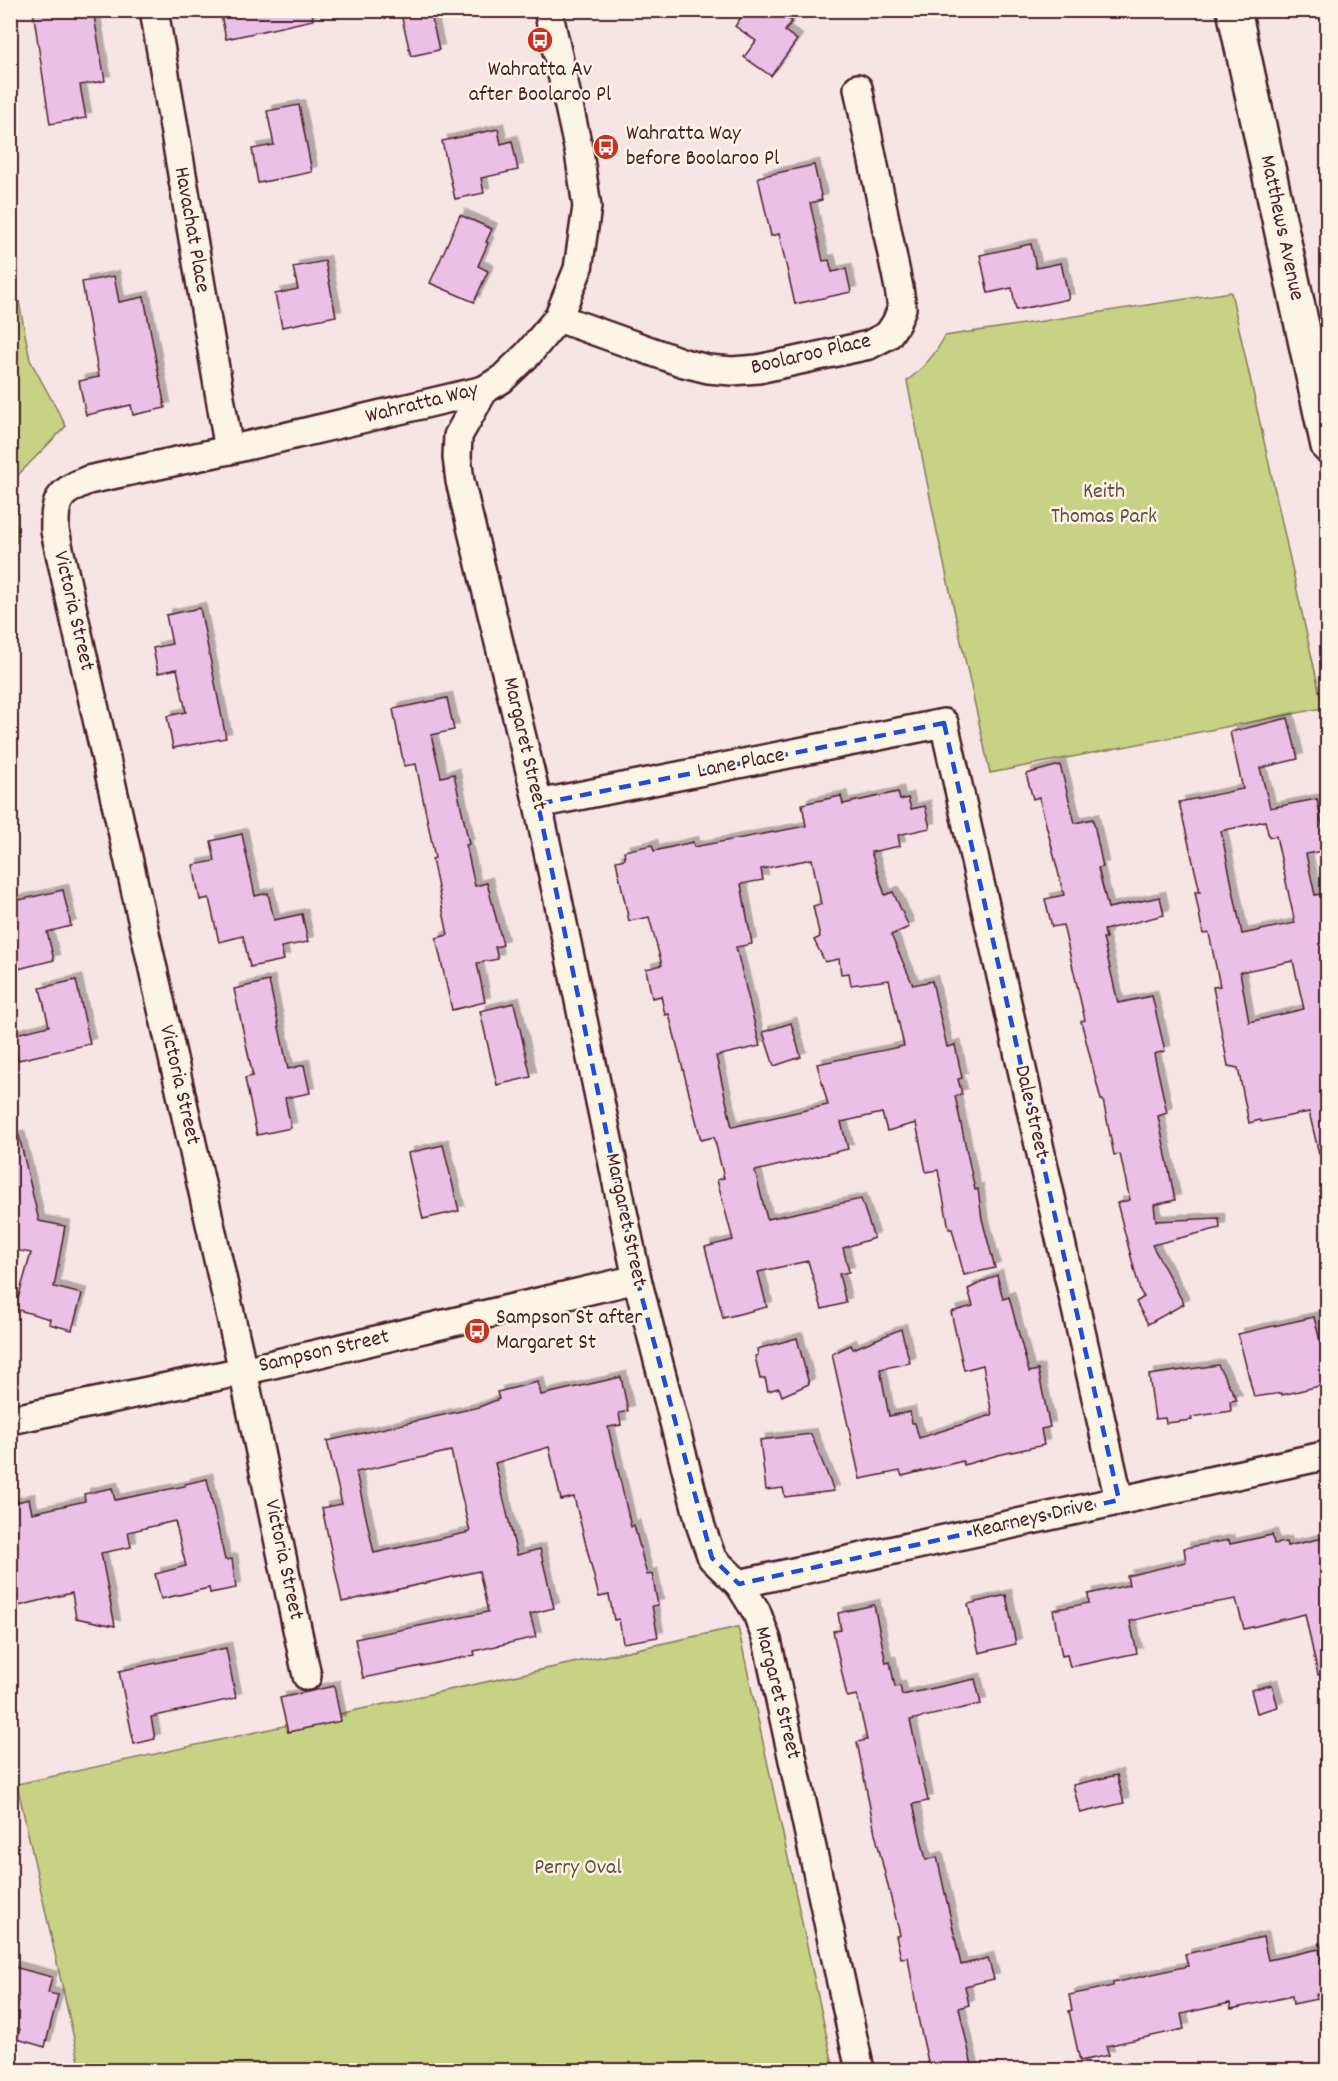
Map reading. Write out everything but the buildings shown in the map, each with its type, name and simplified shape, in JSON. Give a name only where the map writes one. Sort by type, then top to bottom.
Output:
[{"type":"street","name":"Havachat Place","points":[[154,10],[228,450]]},
{"type":"street","name":"Wahratta Way","points":[[60,496],[72,487],[88,480],[484,390],[502,379],[528,354],[558,318],[578,269],[587,207],[579,152],[548,10]]},
{"type":"street","name":"Matthews Avenue","points":[[1234,10],[1328,446]]},
{"type":"street","name":"Boolaroo Place","points":[[558,318],[684,363],[708,369],[732,371],[758,369],[869,345],[888,335],[897,323],[902,308],[900,288],[858,88]]},
{"type":"street","name":"Margaret Street","points":[[484,390],[458,436],[457,456],[463,492],[538,804],[637,1279],[700,1527],[712,1558],[739,1584],[756,1611],[767,1641],[860,2070]]},
{"type":"street","name":"Victoria Street","points":[[60,496],[55,513],[55,531],[243,1371],[308,1676]]},
{"type":"street","name":"Lane Place","points":[[538,804],[944,723]]},
{"type":"street","name":"Dale Street","points":[[944,723],[1119,1500]]},
{"type":"street","name":"Sampson Street","points":[[10,1419],[243,1371],[637,1279]]},
{"type":"street","name":"Kearneys Drive","points":[[739,1584],[1328,1455]]},
{"type":"highlighted area","points":[[944,723],[1119,1500],[739,1584],[712,1558],[637,1279],[538,804]]},
{"type":"green space","points":[[11,259],[30,360],[66,426],[17,476],[17,542],[11,543]]},
{"type":"green space","name":"Keith Thomas Park","points":[[1231,292],[1323,708],[990,773],[937,532],[907,381],[929,360],[945,336]]},
{"type":"green space","name":"Perry Oval","points":[[738,1627],[834,2070],[81,2070],[17,1784]]},
{"type":"place","name":"Wahratta Av after Boolaroo Pl","points":[[540,40]]},
{"type":"place","name":"Wahratta Way before Boolaroo Pl","points":[[606,147]]},
{"type":"place","name":"Sampson St after Margaret St","points":[[477,1331]]}]
